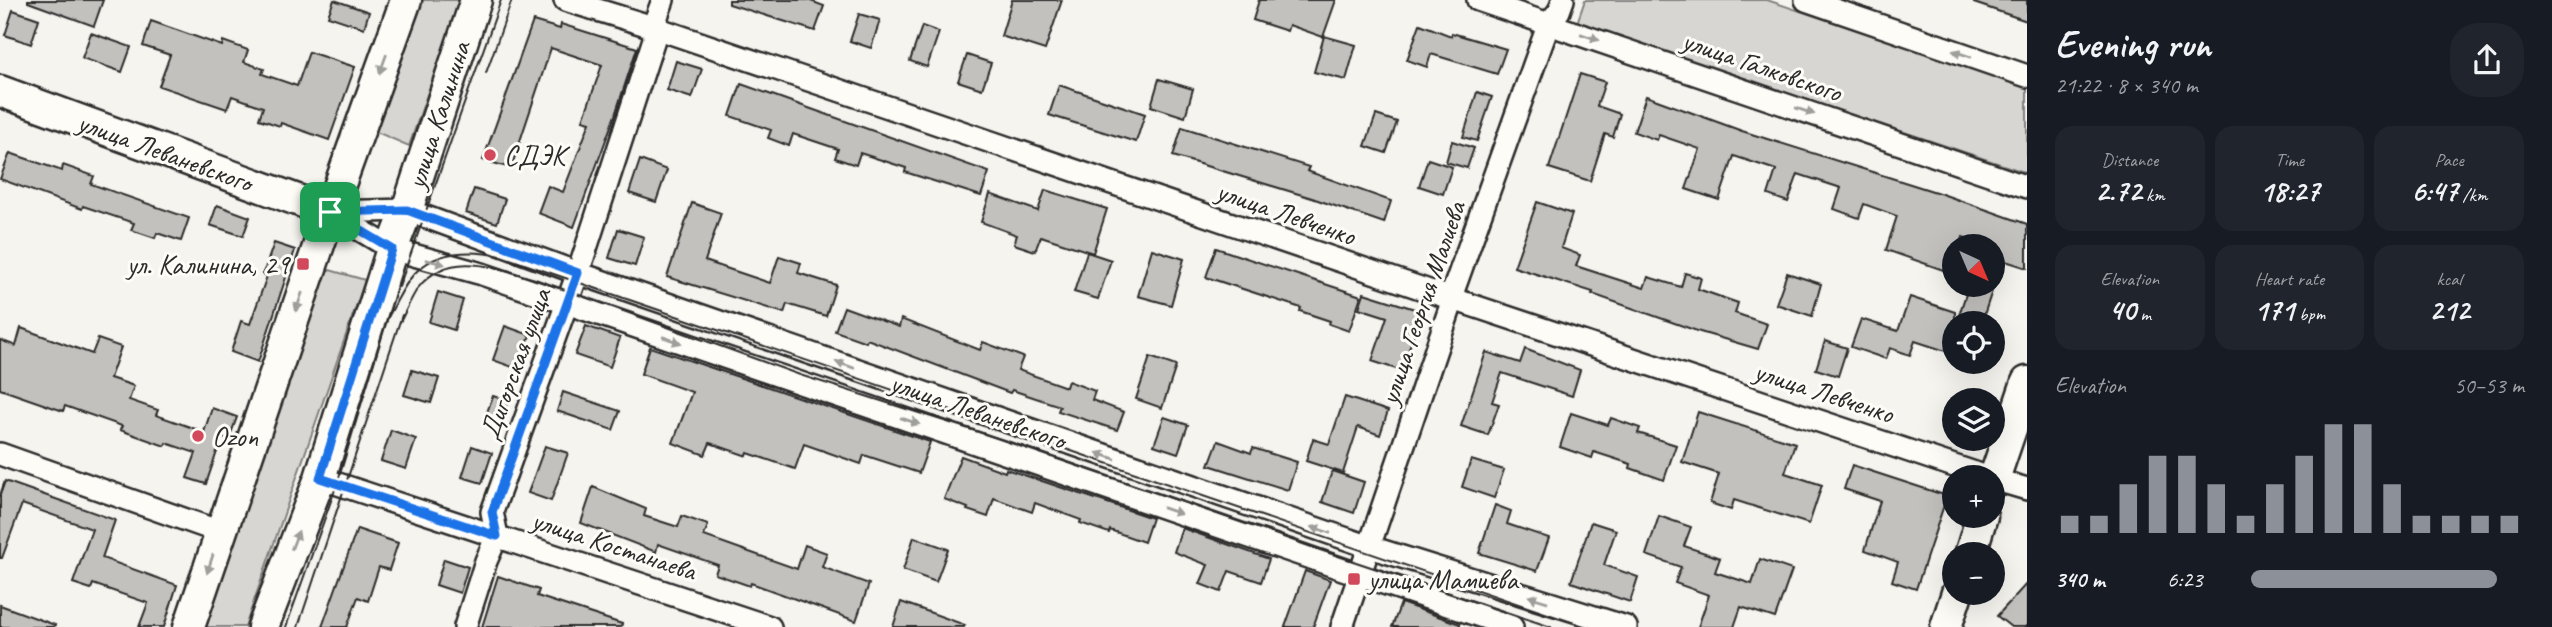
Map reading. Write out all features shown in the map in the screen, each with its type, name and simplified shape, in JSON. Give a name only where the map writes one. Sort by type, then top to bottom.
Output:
[{"type":"main road","points":[[189,627],[330,212],[406,0]]},
{"type":"main road","name":"улица Калинина","points":[[263,627],[320,478],[392,249],[476,0]]},
{"type":"main road","name":"улица Леваневского","points":[[0,91],[330,212]]},
{"type":"main road","points":[[1998,465],[2027,382]]},
{"type":"main road","points":[[1946,627],[1953,605]]},
{"type":"street","name":"улица Левченко","points":[[565,0],[653,27],[1949,465]]},
{"type":"street","name":"Дигорская улица","points":[[465,627],[497,536],[492,512],[578,273],[654,39],[653,27],[663,0]]},
{"type":"street","name":"улица Галковского","points":[[1478,0],[2027,187]]},
{"type":"street","name":"улица Георгия Малиева","points":[[1342,627],[1450,308],[1451,297],[1549,23],[1559,11],[1563,0]]},
{"type":"street","points":[[1806,0],[2027,76]]},
{"type":"street","name":"улица Леваневского","points":[[330,212],[407,210],[578,273],[1370,547],[1626,627]]},
{"type":"street","name":"улица Леваневского","points":[[330,212],[392,249],[481,274],[1512,627]]},
{"type":"street","points":[[0,454],[220,532]]},
{"type":"street","name":"улица Костанаева","points":[[320,478],[770,627]]},
{"type":"street","name":"улица Левченко","points":[[2005,483],[2027,489]]},
{"type":"shaded area","points":[[420,0],[460,0],[409,146],[374,131]]},
{"type":"shaded area","points":[[1585,0],[1767,0],[2027,87],[2027,173],[1577,23]]},
{"type":"shaded area","points":[[326,269],[365,280],[245,627],[206,627]]},
{"type":"building","points":[[28,0],[103,0],[94,26]]},
{"type":"building","points":[[334,0],[369,12],[364,28],[328,16]]},
{"type":"building","points":[[729,0],[808,0],[824,6],[815,31],[729,4]]},
{"type":"building","points":[[1012,0],[1062,0],[1045,50],[1001,36]]},
{"type":"building","points":[[1259,0],[1336,0],[1323,37],[1289,25],[1287,31],[1253,20]]},
{"type":"building","points":[[1975,0],[2027,0],[2027,21],[1974,3]]},
{"type":"building","points":[[13,10],[39,19],[31,44],[5,35]]},
{"type":"building","points":[[859,14],[880,20],[871,48],[850,41]]},
{"type":"building","points":[[151,21],[222,46],[223,41],[248,50],[244,62],[264,69],[262,74],[297,86],[309,52],[355,67],[329,140],[281,123],[280,126],[259,119],[263,107],[232,96],[227,109],[159,86],[170,55],[143,46]]},
{"type":"building","points":[[533,21],[560,29],[561,24],[637,48],[574,227],[538,213],[548,186],[563,192],[590,122],[583,120],[602,65],[551,48],[511,168],[483,160]]},
{"type":"building","points":[[1420,24],[1451,36],[1452,33],[1506,49],[1497,74],[1431,54],[1427,67],[1407,60]]},
{"type":"building","points":[[922,26],[939,32],[927,67],[910,61]]},
{"type":"building","points":[[91,33],[131,47],[122,72],[82,58]]},
{"type":"building","points":[[1324,36],[1356,45],[1346,80],[1314,72]]},
{"type":"building","points":[[967,55],[991,63],[982,89],[958,81]]},
{"type":"building","points":[[676,61],[702,69],[692,98],[667,90]]},
{"type":"building","points":[[1580,74],[1605,82],[1597,106],[1620,114],[1613,137],[1605,134],[1590,181],[1549,168]]},
{"type":"building","points":[[1159,79],[1193,89],[1185,117],[1151,106]]},
{"type":"building","points":[[741,84],[989,172],[981,196],[905,172],[906,168],[860,153],[856,165],[835,158],[838,149],[793,134],[789,146],[768,138],[771,130],[730,116]]},
{"type":"building","points":[[1059,85],[1145,114],[1136,142],[1049,115]]},
{"type":"building","points":[[1477,92],[1492,97],[1477,141],[1463,137]]},
{"type":"building","points":[[1646,96],[1742,131],[1939,193],[2027,224],[2027,268],[2006,261],[2006,234],[1942,234],[1942,269],[1886,250],[1897,216],[1864,204],[1859,218],[1834,209],[1841,188],[1798,174],[1788,202],[1768,195],[1776,170],[1734,156],[1719,200],[1686,189],[1700,149],[1659,135],[1657,140],[1634,132]]},
{"type":"building","points":[[1376,115],[1397,122],[1386,153],[1365,146]]},
{"type":"building","points":[[1182,127],[1309,167],[1307,171],[1391,201],[1384,223],[1173,156]]},
{"type":"building","points":[[1452,141],[1474,148],[1467,168],[1446,162]]},
{"type":"building","points":[[10,153],[62,171],[63,165],[94,176],[91,184],[189,218],[181,241],[157,233],[155,238],[131,230],[134,223],[83,206],[82,209],[0,179]]},
{"type":"building","points":[[1428,159],[1452,167],[1443,194],[1419,186]]},
{"type":"building","points":[[640,160],[667,170],[656,202],[629,193]]},
{"type":"building","points":[[474,189],[505,199],[497,223],[466,213]]},
{"type":"building","points":[[1045,190],[1107,209],[1093,253],[1041,236],[1035,251],[1014,244],[1017,235],[981,222],[990,194],[1038,211]]},
{"type":"building","points":[[1537,202],[1572,214],[1561,248],[1580,255],[1576,266],[1644,288],[1648,277],[1681,287],[1685,273],[1701,278],[1698,289],[1738,303],[1735,313],[1767,324],[1758,349],[1700,332],[1592,294],[1593,292],[1514,267]]},
{"type":"building","points":[[692,203],[721,213],[705,261],[770,283],[779,256],[801,263],[798,273],[836,285],[826,316],[787,304],[784,313],[667,277]]},
{"type":"building","points":[[217,205],[250,217],[243,236],[210,225]]},
{"type":"building","points":[[618,229],[644,237],[635,266],[609,258]]},
{"type":"building","points":[[274,243],[295,250],[258,362],[231,352],[241,321],[250,324],[267,276],[263,274]]},
{"type":"building","points":[[1216,248],[1361,296],[1349,331],[1300,311],[1301,308],[1206,277]]},
{"type":"building","points":[[1152,249],[1184,259],[1171,305],[1138,296]]},
{"type":"building","points":[[1087,252],[1111,260],[1098,299],[1074,292]]},
{"type":"building","points":[[1787,273],[1821,284],[1812,316],[1776,304]]},
{"type":"building","points":[[438,292],[463,300],[454,330],[429,322]]},
{"type":"building","points":[[1364,293],[1421,311],[1402,371],[1372,361],[1387,317],[1359,308]]},
{"type":"building","points":[[1910,297],[1952,311],[1942,311],[1942,350],[1915,341],[1910,355],[1890,348],[1886,359],[1851,347],[1861,319],[1898,331]]},
{"type":"building","points":[[1965,298],[1990,298],[1985,311],[1960,311]]},
{"type":"building","points":[[844,307],[899,327],[901,319],[980,350],[983,342],[1023,357],[1018,370],[1066,387],[1068,381],[1095,391],[1092,400],[1124,412],[1117,430],[1058,411],[1060,406],[1012,390],[1010,393],[867,339],[866,342],[835,331]]},
{"type":"building","points":[[505,326],[530,335],[518,369],[493,360]]},
{"type":"building","points":[[586,326],[620,338],[610,367],[575,355]]},
{"type":"building","points":[[21,328],[92,354],[98,339],[121,347],[110,378],[134,386],[129,400],[158,410],[156,415],[204,432],[212,408],[237,417],[229,439],[222,437],[206,484],[187,478],[196,453],[166,443],[165,446],[120,430],[122,426],[65,406],[63,411],[0,389],[0,340],[16,346]]},
{"type":"building","points":[[1825,341],[1847,348],[1838,376],[1816,369]]},
{"type":"building","points":[[650,347],[930,442],[919,473],[864,455],[861,464],[804,444],[795,469],[710,443],[705,455],[673,443],[692,392],[641,374]]},
{"type":"building","points":[[1525,349],[1580,370],[1572,396],[1502,373],[1492,402],[1499,404],[1488,435],[1461,426],[1486,352],[1520,363]]},
{"type":"building","points":[[1150,357],[1176,366],[1162,408],[1136,399]]},
{"type":"building","points":[[412,370],[439,378],[431,403],[404,395]]},
{"type":"building","points":[[563,392],[620,411],[613,430],[557,411]]},
{"type":"building","points":[[493,396],[508,401],[501,421],[486,415]]},
{"type":"building","points":[[1345,397],[1388,411],[1380,435],[1358,427],[1343,473],[1306,461],[1313,439],[1329,444]]},
{"type":"building","points":[[1698,412],[1795,443],[1785,473],[1822,485],[1809,524],[1734,500],[1731,510],[1710,503],[1719,474],[1682,462]]},
{"type":"building","points":[[1571,413],[1608,425],[1611,418],[1640,428],[1638,433],[1676,445],[1664,480],[1630,468],[1631,464],[1594,452],[1592,458],[1560,447]]},
{"type":"building","points":[[1164,417],[1188,425],[1178,453],[1154,445]]},
{"type":"building","points":[[391,430],[416,439],[406,469],[381,461]]},
{"type":"building","points":[[1218,441],[1251,453],[1253,448],[1297,462],[1288,490],[1209,465]]},
{"type":"building","points":[[472,446],[492,453],[482,483],[462,477]]},
{"type":"building","points":[[545,446],[568,453],[551,501],[528,493]]},
{"type":"building","points":[[961,456],[1152,518],[1144,542],[1080,523],[1081,520],[1035,503],[1032,512],[994,498],[988,517],[967,510],[968,508],[944,499]]},
{"type":"building","points":[[1471,460],[1504,470],[1494,498],[1462,487]]},
{"type":"building","points":[[1852,465],[1942,494],[1942,511],[1916,589],[1892,581],[1898,562],[1865,550],[1880,501],[1844,489]]},
{"type":"building","points":[[1332,471],[1364,482],[1354,513],[1322,502]]},
{"type":"building","points":[[5,481],[115,520],[102,558],[177,585],[164,627],[139,627],[148,603],[93,584],[91,589],[73,583],[92,529],[22,504],[0,558],[0,495]]},
{"type":"building","points":[[593,487],[646,509],[644,516],[678,527],[682,516],[708,525],[704,536],[797,569],[805,545],[827,553],[822,567],[869,584],[856,621],[751,583],[750,586],[715,574],[718,565],[658,544],[656,552],[581,523]]},
{"type":"building","points":[[1495,505],[1511,511],[1507,524],[1549,538],[1537,571],[1479,553]]},
{"type":"building","points":[[1659,516],[1691,527],[1684,546],[1720,558],[1715,572],[1752,584],[1760,559],[1792,570],[1775,618],[1741,607],[1734,627],[1698,627],[1709,595],[1675,583],[1681,567],[1646,555]]},
{"type":"building","points":[[1591,522],[1616,530],[1604,565],[1638,577],[1630,602],[1571,582]]},
{"type":"building","points":[[1182,528],[1269,559],[1261,582],[1229,571],[1221,592],[1200,584],[1208,565],[1174,552]]},
{"type":"building","points":[[357,529],[398,543],[389,570],[379,567],[368,601],[358,597],[347,627],[322,627]]},
{"type":"building","points":[[914,537],[948,549],[936,582],[903,570]]},
{"type":"building","points":[[444,559],[468,567],[460,593],[436,585]]},
{"type":"building","points":[[1305,571],[1330,580],[1313,627],[1285,627]]},
{"type":"building","points":[[498,576],[539,590],[537,596],[622,624],[621,627],[482,627]]},
{"type":"building","points":[[2027,583],[2027,627],[2011,627],[1997,616]]},
{"type":"building","points":[[901,602],[965,625],[893,627]]},
{"type":"building","points":[[1401,603],[1460,624],[1460,627],[1392,627]]},
{"type":"building","points":[[0,605],[55,625],[0,627]]},
{"type":"tram line","points":[[399,287],[501,0]]},
{"type":"tram line","points":[[486,73],[512,0]]},
{"type":"tram line","points":[[387,319],[408,281],[426,264],[457,253],[501,256],[1586,627]]},
{"type":"tram line","points":[[400,322],[418,288],[430,276],[444,268],[474,264],[505,270],[800,375],[1013,443],[1551,627]]},
{"type":"tram line","points":[[286,627],[337,484],[390,310]]},
{"type":"tram line","points":[[298,627],[402,315]]},
{"type":"place","name":"СДЭК","points":[[490,155]]},
{"type":"place","name":"ул. Калинина, 29","points":[[303,264]]},
{"type":"place","name":"Ozon","points":[[198,436]]},
{"type":"place","name":"улица Мамиева","points":[[1354,579]]},
{"type":"route","points":[[407,210],[578,273],[492,512],[497,536],[320,478],[392,249],[330,212],[407,210]]}]
